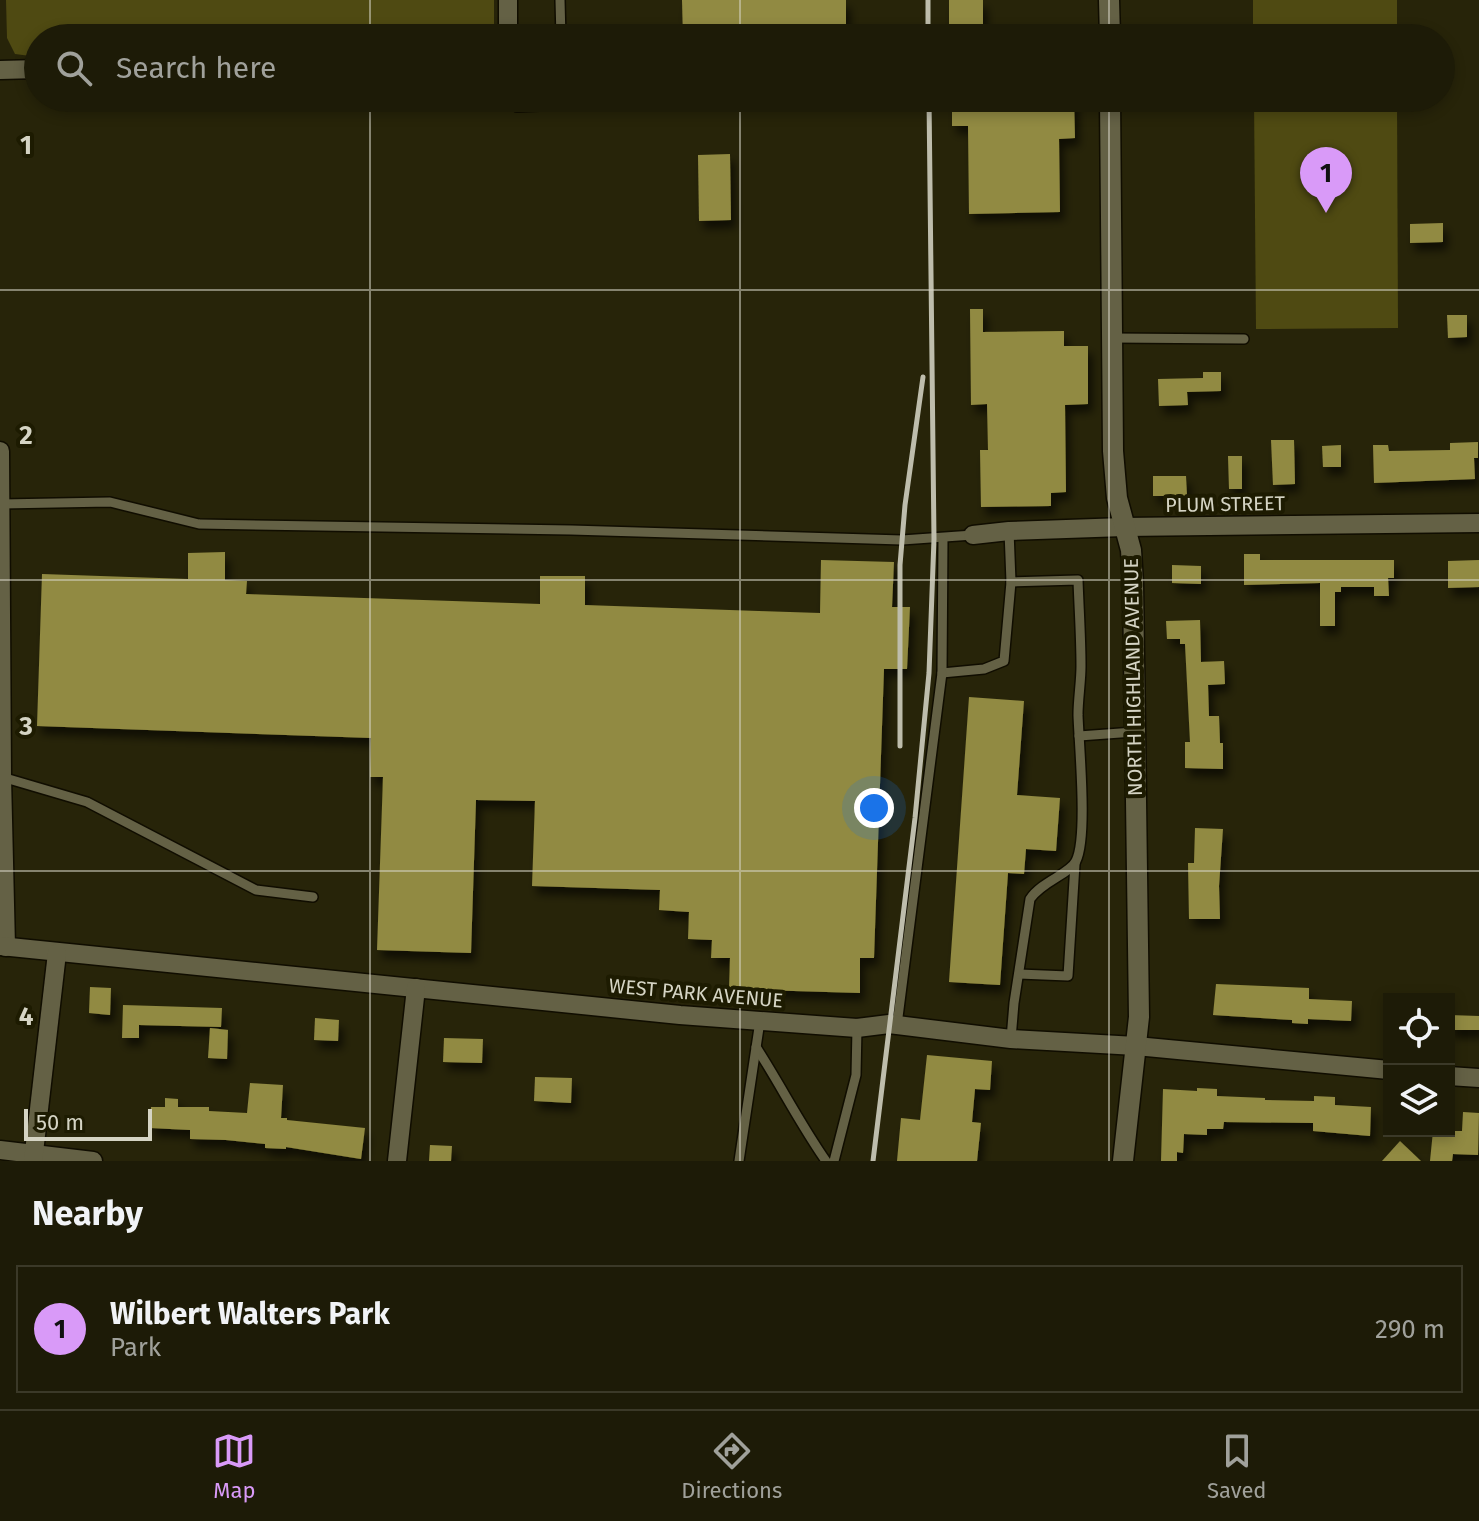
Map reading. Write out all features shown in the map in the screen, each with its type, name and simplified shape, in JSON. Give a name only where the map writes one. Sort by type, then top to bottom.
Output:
[{"type":"street","points":[[508,0],[508,24]]},
{"type":"street","points":[[1109,0],[1110,24]]},
{"type":"street","points":[[0,70],[24,69]]},
{"type":"street","name":"NORTH HIGHLAND AVENUE","points":[[1110,112],[1113,451],[1117,498],[1131,550],[1133,584],[1139,1017],[1123,1161]]},
{"type":"street","points":[[0,451],[3,946]]},
{"type":"street","name":"PLUM STREET","points":[[973,535],[1124,527],[1479,523]]},
{"type":"street","name":"WEST PARK AVENUE","points":[[3,946],[760,1021],[857,1028],[897,1025],[1011,1039],[1136,1046],[1383,1069]]},
{"type":"street","points":[[33,1158],[57,953]]},
{"type":"street","points":[[397,1161],[416,988]]},
{"type":"street","points":[[1455,1076],[1479,1078]]},
{"type":"street","points":[[0,1150],[33,1158],[93,1161]]},
{"type":"lane","points":[[560,0],[561,24]]},
{"type":"lane","points":[[1112,338],[1244,339]]},
{"type":"lane","points":[[1,504],[110,502],[199,524],[571,530],[902,540],[973,535]]},
{"type":"lane","points":[[942,673],[984,669],[1004,661],[1011,582],[1009,531]]},
{"type":"lane","points":[[897,1025],[942,673],[943,539]]},
{"type":"lane","points":[[1011,582],[1078,580],[1081,667],[1079,853],[1075,864],[1068,976],[1019,974]]},
{"type":"lane","points":[[1079,736],[1134,732]]},
{"type":"lane","points":[[2,777],[87,802],[256,890],[313,897]]},
{"type":"lane","points":[[1011,1039],[1030,899],[1037,889],[1075,864]]},
{"type":"lane","points":[[739,1161],[760,1021]]},
{"type":"lane","points":[[834,1161],[856,1075],[857,1028]]},
{"type":"lane","points":[[756,1047],[826,1161]]},
{"type":"shaded area","points":[[6,0],[494,0],[494,24],[24,24],[24,55],[15,54],[7,38]]},
{"type":"shaded area","points":[[1253,0],[1397,0],[1397,24],[1253,24]]},
{"type":"shaded area","points":[[1254,112],[1397,112],[1398,328],[1256,329]]},
{"type":"building","points":[[682,0],[846,0],[846,24],[683,24]]},
{"type":"building","points":[[949,0],[983,0],[983,24],[949,24]]},
{"type":"building","points":[[952,112],[1074,112],[1075,138],[1059,139],[1060,212],[969,214],[968,126],[952,126]]},
{"type":"building","points":[[730,154],[731,220],[699,221],[698,155]]},
{"type":"building","points":[[1443,223],[1443,242],[1410,243],[1410,224]]},
{"type":"building","points":[[970,309],[983,309],[983,332],[1064,331],[1064,346],[1088,346],[1088,404],[1065,405],[1066,492],[1051,493],[1051,506],[981,507],[980,450],[988,450],[987,404],[971,405]]},
{"type":"building","points":[[1447,315],[1467,315],[1467,337],[1448,338]]},
{"type":"building","points":[[1203,372],[1221,372],[1221,391],[1187,392],[1188,405],[1159,406],[1158,379],[1203,378]]},
{"type":"building","points":[[1271,440],[1294,440],[1295,484],[1273,485]]},
{"type":"building","points":[[1478,442],[1478,458],[1474,458],[1475,479],[1374,483],[1373,445],[1388,445],[1389,451],[1450,450],[1450,443]]},
{"type":"building","points":[[1341,445],[1341,467],[1323,467],[1322,446]]},
{"type":"building","points":[[1228,456],[1242,456],[1242,489],[1229,489]]},
{"type":"building","points":[[1153,476],[1186,476],[1187,496],[1153,496]]},
{"type":"building","points":[[225,552],[225,580],[247,581],[246,594],[540,604],[540,576],[585,576],[585,605],[820,613],[821,560],[894,562],[892,607],[910,607],[907,669],[884,669],[874,958],[860,958],[860,993],[729,989],[730,958],[711,958],[712,940],[688,939],[689,912],[659,910],[660,890],[532,886],[535,801],[476,800],[471,953],[377,950],[383,777],[370,777],[371,738],[37,726],[42,574],[188,579],[188,553]]},
{"type":"building","points":[[1244,554],[1260,554],[1260,560],[1394,560],[1394,578],[1388,578],[1389,596],[1374,596],[1374,587],[1341,587],[1341,592],[1335,592],[1335,626],[1320,626],[1320,583],[1244,585]]},
{"type":"building","points":[[1479,560],[1479,587],[1448,588],[1448,561]]},
{"type":"building","points":[[1172,565],[1201,566],[1201,584],[1172,583]]},
{"type":"building","points":[[1200,620],[1201,662],[1224,661],[1225,684],[1208,685],[1209,716],[1219,716],[1223,769],[1185,768],[1185,742],[1190,742],[1185,644],[1180,644],[1180,639],[1167,639],[1166,621]]},
{"type":"building","points":[[969,697],[1024,701],[1017,795],[1060,798],[1056,851],[1026,849],[1024,874],[1008,873],[1000,985],[949,982]]},
{"type":"building","points":[[1195,828],[1223,829],[1220,919],[1189,919],[1188,863],[1194,863]]},
{"type":"building","points":[[1216,984],[1309,988],[1309,999],[1352,1001],[1351,1021],[1308,1019],[1308,1024],[1292,1023],[1292,1020],[1213,1015]]},
{"type":"building","points":[[90,987],[111,988],[110,1015],[89,1013]]},
{"type":"building","points":[[123,1005],[222,1008],[221,1027],[139,1025],[139,1038],[122,1038]]},
{"type":"building","points":[[1455,1015],[1479,1016],[1479,1030],[1455,1030]]},
{"type":"building","points":[[315,1018],[339,1020],[338,1041],[314,1040]]},
{"type":"building","points":[[210,1028],[228,1030],[227,1059],[208,1058]]},
{"type":"building","points":[[444,1038],[483,1039],[482,1063],[443,1062]]},
{"type":"building","points":[[927,1055],[992,1061],[990,1090],[975,1089],[972,1122],[981,1123],[977,1161],[897,1161],[901,1118],[920,1120]]},
{"type":"building","points":[[535,1077],[572,1078],[571,1103],[534,1101]]},
{"type":"building","points":[[250,1083],[283,1085],[281,1118],[365,1128],[361,1159],[286,1147],[265,1148],[265,1144],[190,1139],[190,1130],[150,1128],[151,1107],[165,1107],[165,1098],[178,1099],[178,1107],[209,1107],[209,1111],[247,1113]]},
{"type":"building","points":[[1197,1088],[1217,1089],[1217,1096],[1265,1100],[1314,1101],[1314,1096],[1335,1097],[1335,1105],[1371,1107],[1370,1136],[1313,1131],[1313,1123],[1224,1122],[1223,1129],[1207,1129],[1207,1135],[1184,1134],[1183,1153],[1177,1152],[1177,1161],[1161,1161],[1163,1089],[1197,1091]]},
{"type":"building","points":[[1463,1112],[1479,1113],[1478,1155],[1453,1154],[1452,1161],[1430,1161],[1432,1137],[1455,1137],[1455,1131],[1462,1131]]},
{"type":"building","points":[[1400,1141],[1421,1161],[1382,1161]]},
{"type":"building","points":[[430,1145],[452,1146],[451,1161],[429,1161]]},
{"type":"railway","points":[[928,0],[928,24]]},
{"type":"railway","points":[[873,1161],[915,818],[929,673],[934,539],[929,112]]},
{"type":"railway","points":[[900,746],[900,565],[923,377]]},
{"type":"place","name":"Wilbert Walters Park","points":[[1326,213]]}]
